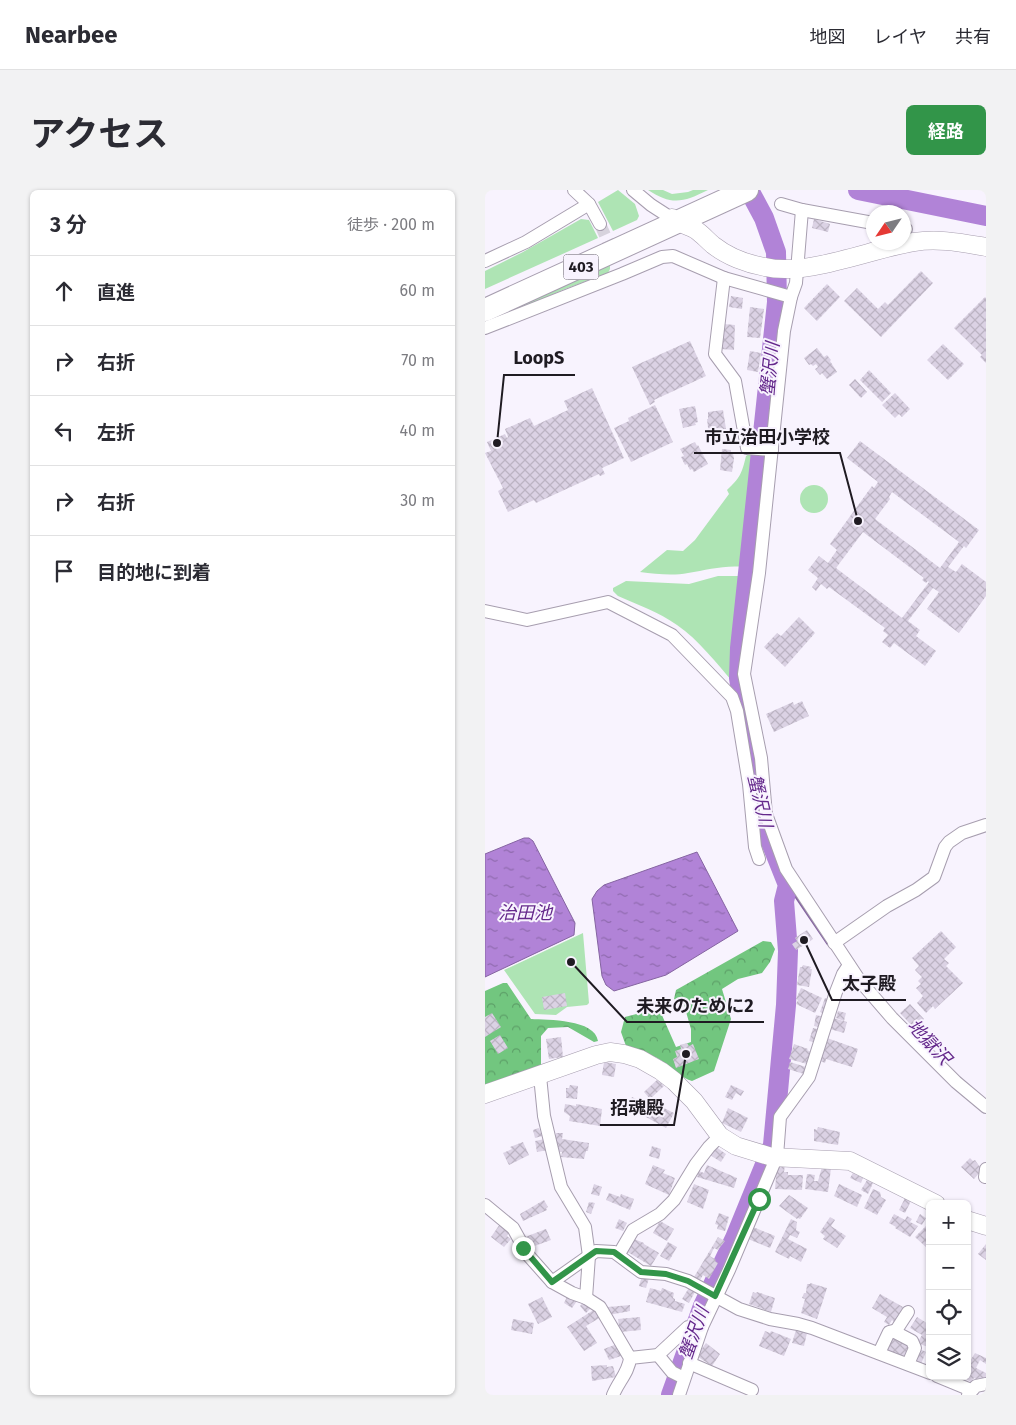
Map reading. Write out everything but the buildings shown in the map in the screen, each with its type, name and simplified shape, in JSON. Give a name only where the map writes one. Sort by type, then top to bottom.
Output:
[{"type":"highway","points":[[673,219],[723,194],[747,190]]},
{"type":"highway","name":"403","points":[[485,299],[673,219]]},
{"type":"highway","name":"403","points":[[485,310],[673,219]]},
{"type":"street","points":[[574,190],[589,204],[600,224]]},
{"type":"street","points":[[633,190],[651,205],[673,219],[696,230],[714,246],[735,258],[766,268],[792,269],[838,261],[914,242],[939,239],[986,247]]},
{"type":"street","points":[[485,261],[526,242],[589,204]]},
{"type":"street","points":[[781,204],[802,210],[866,222]]},
{"type":"street","points":[[802,210],[792,269],[796,283],[789,296],[764,449],[759,573],[744,674],[761,758],[766,814],[786,869],[834,942],[847,968],[892,1018],[956,1082],[986,1107]]},
{"type":"street","points":[[485,328],[662,257],[673,256],[724,278],[789,296]]},
{"type":"street","points":[[617,262],[622,274]]},
{"type":"street","points":[[724,278],[715,354],[735,381],[747,448],[764,449]]},
{"type":"street","points":[[485,612],[527,620],[608,602],[672,635],[731,697],[737,711],[749,784],[755,847],[759,859]]},
{"type":"street","points":[[834,942],[887,906],[917,890],[934,877],[945,846],[963,834],[986,825]]},
{"type":"street","points":[[679,1395],[680,1376],[689,1363],[697,1327],[712,1293],[729,1270],[771,1156],[780,1117],[809,1077],[847,968]]},
{"type":"street","points":[[485,1094],[596,1055],[611,1052],[639,1059],[661,1071],[695,1101],[720,1136],[736,1146],[771,1156],[850,1161],[928,1200]]},
{"type":"street","points":[[539,1076],[544,1116],[561,1187],[585,1227],[589,1256],[586,1298]]},
{"type":"street","points":[[619,1254],[633,1230],[659,1214],[674,1200],[696,1164],[720,1136]]},
{"type":"street","points":[[485,1205],[513,1228],[528,1255],[552,1282],[586,1298],[600,1307],[630,1358],[629,1366],[613,1395]]},
{"type":"street","points":[[971,1221],[986,1226]]},
{"type":"street","points":[[552,1282],[596,1251],[614,1252],[641,1272],[666,1274],[688,1281],[739,1309],[770,1319],[812,1328],[926,1371]]},
{"type":"street","points":[[895,1332],[908,1312]]},
{"type":"street","points":[[630,1358],[658,1354],[689,1327],[697,1327]]},
{"type":"street","points":[[879,1353],[889,1332],[895,1332],[912,1341],[915,1348],[908,1364]]},
{"type":"street","points":[[658,1354],[680,1376]]},
{"type":"street","points":[[689,1363],[752,1390]]},
{"type":"street","points":[[707,1370],[707,1373],[719,1383]]},
{"type":"street","points":[[945,1380],[970,1393],[976,1386],[986,1384]]},
{"type":"green space","points":[[618,190],[635,204],[639,216],[637,220],[613,231],[598,202]]},
{"type":"green space","points":[[648,190],[663,190],[672,194],[693,190],[708,190],[685,199],[671,200]]},
{"type":"green space","points":[[581,219],[589,220],[598,238],[485,289],[485,271]]},
{"type":"green space","points":[[610,263],[608,273],[565,289],[491,321],[490,318]]},
{"type":"green space","points":[[751,453],[755,454],[744,567],[723,567],[682,574],[640,572],[667,550],[683,551],[695,540],[729,494],[727,490],[738,478],[746,456]]},
{"type":"green space","points":[[814,485],[824,489],[828,499],[824,509],[814,513],[804,509],[800,499],[804,489]]},
{"type":"green space","points":[[718,576],[742,576],[734,662],[734,683],[707,652],[685,631],[663,616],[618,596],[613,591],[613,588],[626,581],[689,584]]},
{"type":"green space","points":[[583,933],[589,1003],[587,1005],[567,1007],[556,1015],[535,1014],[504,970]]},
{"type":"green space","points":[[763,941],[771,942],[775,949],[770,962],[762,973],[738,979],[722,989],[731,1019],[714,1071],[692,1081],[688,1080],[657,1058],[626,1046],[621,1032],[625,1017],[644,1012],[661,1013],[676,1047],[691,1042],[691,1029],[684,1005],[674,999],[676,990]]},
{"type":"green space","points":[[507,983],[531,1019],[570,1022],[580,1025],[589,1028],[595,1034],[598,1041],[594,1042],[568,1027],[548,1028],[541,1036],[541,1066],[485,1085],[485,991]]},
{"type":"water","name":"治田池","points":[[524,838],[529,838],[533,841],[575,923],[574,935],[485,977],[485,854]]},
{"type":"water","points":[[697,852],[738,931],[666,975],[614,991],[606,985],[602,976],[592,899],[604,885]]},
{"type":"waterway","name":"蟹沢川","points":[[671,1395],[703,1306],[735,1238],[773,1145],[786,1005],[788,951],[784,901],[788,885],[760,815],[739,678],[740,648],[777,302],[776,252],[764,218],[749,190]]},
{"type":"waterway","points":[[858,190],[986,216]]},
{"type":"waterway","name":"地獄沢","points":[[788,885],[828,944]]},
{"type":"tunnel","points":[[600,224],[617,262]]},
{"type":"place","name":"LoopS","points":[[497,443]]},
{"type":"place","name":"市立治田小学校","points":[[858,521]]},
{"type":"place","name":"太子殿","points":[[804,940]]},
{"type":"place","name":"未来のために2","points":[[571,962]]},
{"type":"place","name":"招魂殿","points":[[686,1054]]},
{"type":"route","points":[[523,1248],[552,1282],[596,1251],[614,1252],[641,1272],[666,1274],[688,1281],[715,1296],[729,1270],[759,1199]]}]
